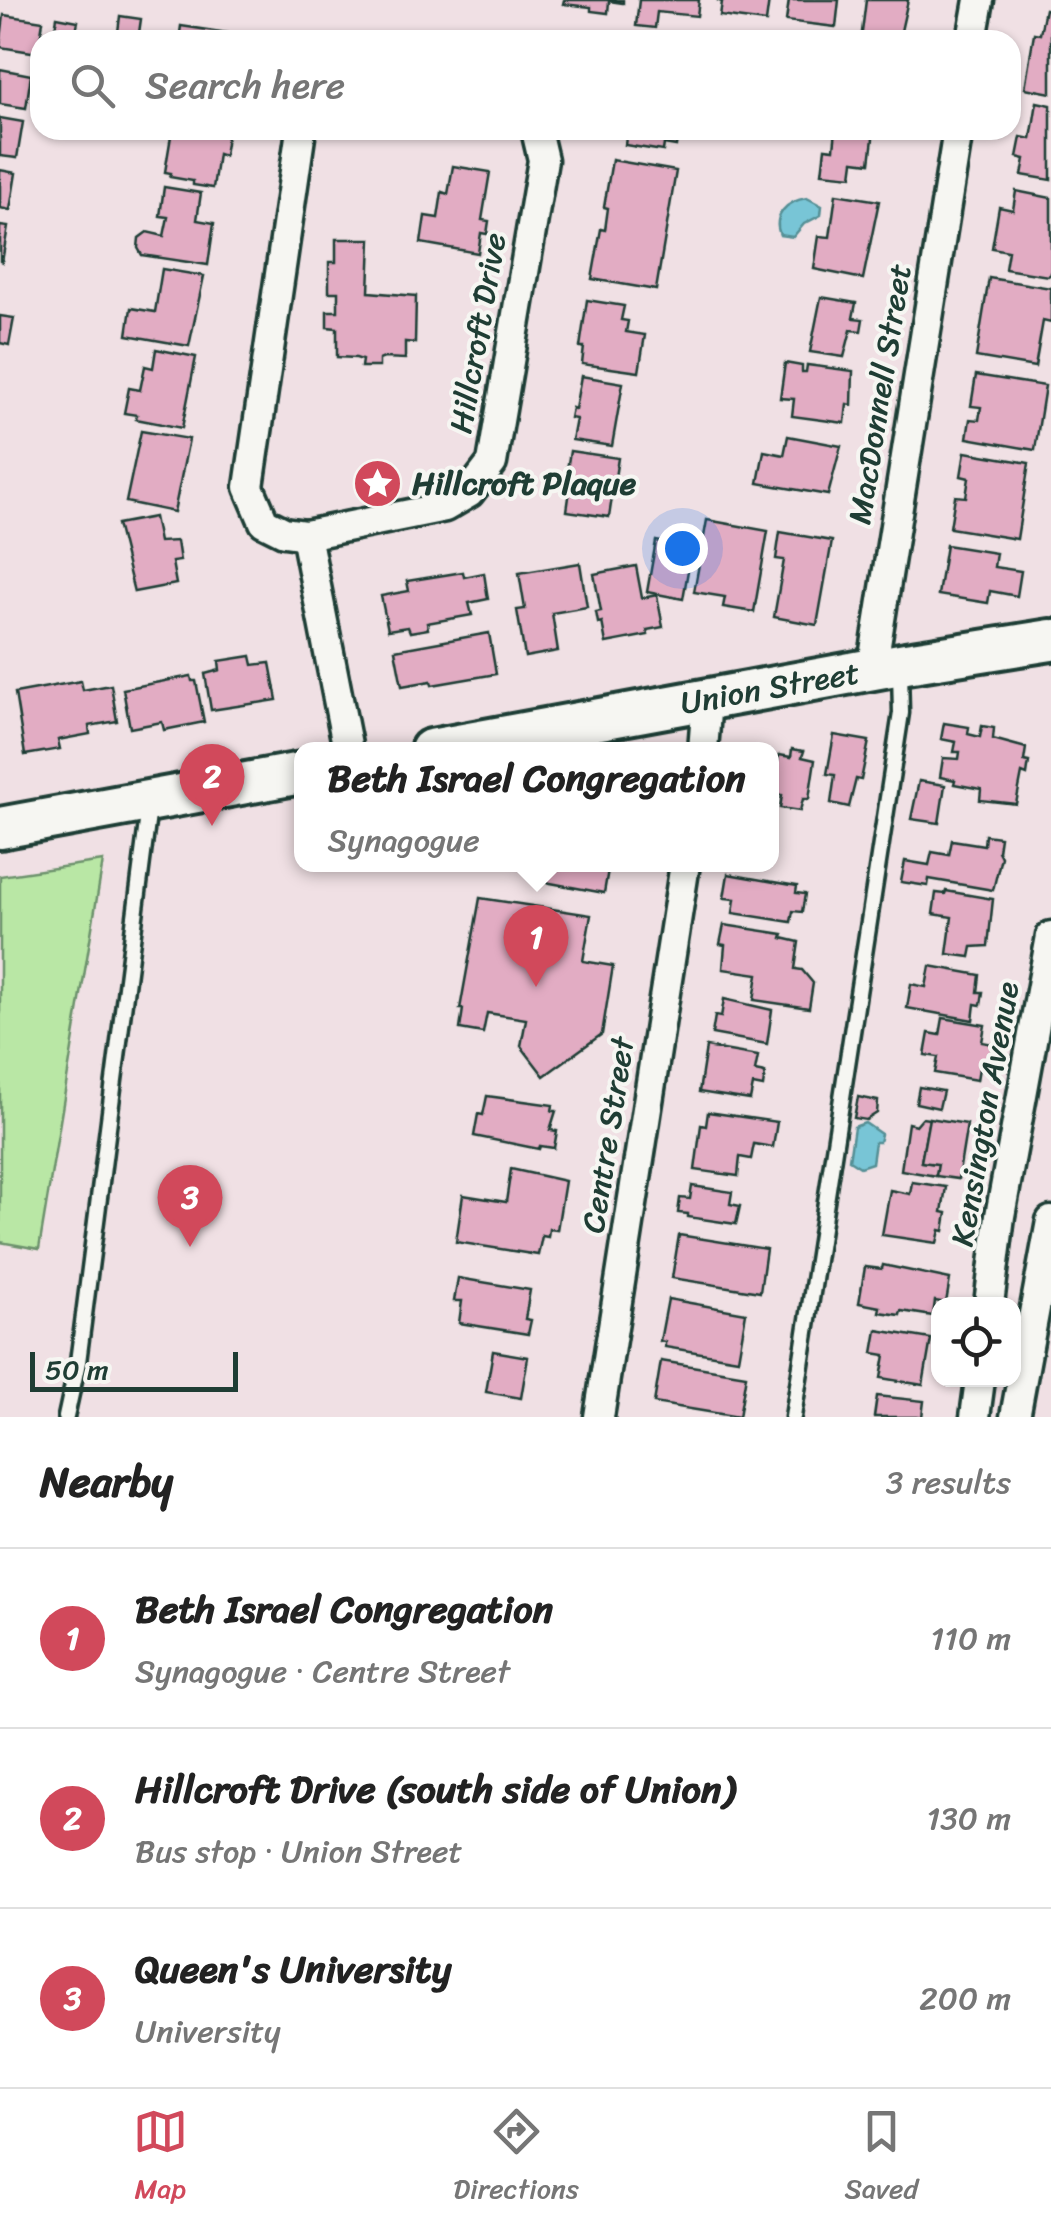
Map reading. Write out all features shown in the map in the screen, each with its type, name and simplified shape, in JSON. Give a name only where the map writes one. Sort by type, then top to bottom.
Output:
[{"type":"main road","name":"Union Street","points":[[475,742],[1051,640]]},
{"type":"main road","points":[[0,828],[294,774]]},
{"type":"street","points":[[974,30],[979,0]]},
{"type":"street","points":[[299,140],[249,487],[264,522],[284,532],[306,535],[346,742]]},
{"type":"street","name":"Hillcroft Drive","points":[[306,535],[446,506],[469,494],[492,464],[542,160],[538,140]]},
{"type":"street","name":"MacDonnell Street","points":[[886,667],[957,140]]},
{"type":"street","points":[[704,742],[707,700]]},
{"type":"street","name":"Centre Street","points":[[599,1417],[684,872]]},
{"type":"street","name":"Kensington Avenue","points":[[990,1297],[1000,1216],[1051,936]]},
{"type":"street","points":[[1015,1417],[1051,1221]]},
{"type":"street","points":[[975,1417],[979,1387]]},
{"type":"lane","points":[[792,1417],[901,712],[886,667]]},
{"type":"lane","points":[[66,1417],[78,1362],[149,801]]},
{"type":"green space","points":[[103,861],[39,1249],[0,1242],[0,876]]},
{"type":"water","points":[[807,198],[822,206],[821,215],[804,224],[793,237],[780,235],[778,221],[783,210]]},
{"type":"water","points":[[865,1123],[881,1134],[879,1142],[875,1142],[872,1163],[860,1167],[849,1160],[854,1127]]},
{"type":"building","points":[[564,0],[623,0],[623,3],[609,1],[608,13],[563,4]]},
{"type":"building","points":[[639,0],[699,0],[697,16],[657,12],[655,28],[636,26]]},
{"type":"building","points":[[717,0],[769,0],[766,22],[720,16],[722,2]]},
{"type":"building","points":[[789,0],[839,0],[836,27],[786,21]]},
{"type":"building","points":[[866,0],[908,0],[901,30],[862,30]]},
{"type":"building","points":[[1045,9],[1051,10],[1051,93],[1025,88],[1034,33],[1040,34]]},
{"type":"building","points":[[4,15],[43,21],[42,30],[30,30],[30,52],[0,47]]},
{"type":"building","points":[[120,16],[141,19],[139,30],[118,30]]},
{"type":"building","points":[[57,17],[78,21],[76,30],[55,30]]},
{"type":"building","points":[[0,69],[30,75],[26,108],[0,104]]},
{"type":"building","points":[[1037,102],[1051,105],[1051,180],[1022,175],[1025,159],[1017,157],[1021,137],[1031,139]]},
{"type":"building","points":[[0,118],[23,122],[17,158],[0,156]]},
{"type":"building","points":[[170,140],[226,140],[224,156],[218,154],[213,188],[193,185],[193,181],[170,177],[171,173],[165,172]]},
{"type":"building","points":[[626,140],[677,140],[676,146],[664,144],[663,151],[625,145]]},
{"type":"building","points":[[835,140],[873,140],[870,163],[854,161],[852,176],[822,173],[825,148],[834,149]]},
{"type":"building","points":[[612,160],[676,171],[656,290],[592,279],[601,229],[605,230],[608,208],[604,207]]},
{"type":"building","points":[[453,166],[490,172],[482,220],[489,221],[487,234],[481,233],[478,253],[421,243],[425,216],[438,218],[442,192],[448,194]]},
{"type":"building","points":[[0,170],[16,173],[10,210],[0,208]]},
{"type":"building","points":[[164,187],[201,193],[197,220],[214,223],[208,265],[142,255],[138,248],[139,238],[147,232],[164,236],[168,217],[160,216]]},
{"type":"building","points":[[1016,191],[1051,198],[1048,276],[1005,269],[1008,251],[992,248],[999,207],[1013,210]]},
{"type":"building","points":[[836,194],[879,201],[863,279],[814,269],[819,236],[830,237]]},
{"type":"building","points":[[0,226],[8,227],[2,262],[0,261]]},
{"type":"building","points":[[336,239],[371,239],[369,292],[416,296],[415,343],[405,342],[405,359],[384,358],[379,360],[379,367],[361,367],[362,360],[337,357],[337,328],[327,327],[327,311],[338,311],[338,292],[329,292],[329,262],[336,262]]},
{"type":"building","points":[[162,269],[204,276],[189,346],[127,335],[131,308],[155,312]]},
{"type":"building","points":[[989,278],[1051,288],[1051,323],[1043,321],[1035,367],[976,357]]},
{"type":"building","points":[[821,297],[856,303],[853,318],[863,319],[861,331],[851,330],[844,357],[810,352]]},
{"type":"building","points":[[587,300],[624,306],[621,320],[628,321],[626,332],[645,335],[639,372],[582,364],[584,347],[580,347]]},
{"type":"building","points":[[0,316],[14,318],[9,345],[0,343]]},
{"type":"building","points":[[156,349],[196,357],[182,428],[124,413],[129,388],[140,390],[145,366],[153,368]]},
{"type":"building","points":[[785,363],[802,366],[802,372],[806,372],[807,365],[853,371],[852,405],[847,404],[845,423],[792,416],[794,399],[780,398]]},
{"type":"building","points":[[976,375],[1045,386],[1035,450],[967,438],[970,419],[979,420],[981,407],[971,406]]},
{"type":"building","points":[[581,376],[623,383],[612,446],[572,440],[576,419],[570,418]]},
{"type":"building","points":[[141,431],[189,439],[174,512],[126,502]]},
{"type":"building","points":[[788,436],[841,446],[828,495],[758,483],[764,451],[784,455]]},
{"type":"building","points":[[570,451],[618,458],[609,517],[567,511],[571,483],[565,482]]},
{"type":"building","points":[[965,452],[1029,463],[1017,539],[950,528],[955,496],[966,497],[969,478],[961,476]]},
{"type":"building","points":[[154,517],[159,542],[177,541],[180,561],[172,562],[176,584],[134,592],[117,524]]},
{"type":"building","points":[[707,520],[768,531],[754,612],[723,607],[725,597],[694,592]]},
{"type":"building","points":[[780,532],[832,541],[817,625],[774,617],[784,560],[776,559]]},
{"type":"building","points":[[656,541],[692,548],[683,599],[647,592]]},
{"type":"building","points":[[946,545],[996,553],[994,567],[1021,571],[1017,596],[990,591],[988,603],[938,595]]},
{"type":"building","points":[[580,563],[587,607],[552,613],[558,651],[525,657],[517,610],[525,609],[519,573]]},
{"type":"building","points":[[636,566],[642,598],[657,595],[663,627],[647,630],[648,635],[606,643],[596,612],[601,611],[594,574]]},
{"type":"building","points":[[463,572],[464,577],[484,573],[488,599],[469,603],[472,615],[427,623],[428,629],[388,630],[381,596],[409,591],[407,581]]},
{"type":"building","points":[[489,633],[496,674],[402,686],[395,650]]},
{"type":"building","points":[[251,656],[253,665],[270,663],[277,700],[211,710],[205,674],[220,670],[219,661]]},
{"type":"building","points":[[191,676],[196,681],[204,722],[164,730],[162,722],[130,728],[123,689]]},
{"type":"building","points":[[81,681],[83,690],[111,685],[117,721],[89,726],[90,734],[58,740],[60,749],[25,755],[15,693]]},
{"type":"building","points":[[944,723],[969,727],[968,734],[980,737],[982,726],[994,728],[993,739],[1026,748],[1027,775],[1022,773],[1016,804],[980,800],[981,789],[940,777],[943,758],[959,759],[960,752],[954,752],[956,742],[941,739]]},
{"type":"building","points":[[834,735],[869,741],[861,780],[856,779],[849,807],[831,803],[835,775],[827,774]]},
{"type":"building","points":[[792,749],[804,751],[802,757],[815,760],[809,799],[803,799],[800,811],[780,808],[779,755],[791,757]]},
{"type":"building","points":[[919,781],[945,785],[939,823],[911,819]]},
{"type":"building","points":[[985,835],[1000,837],[1001,857],[993,890],[929,879],[928,886],[901,882],[905,861],[929,865],[932,852],[949,855],[952,840],[984,845]]},
{"type":"building","points":[[547,872],[608,872],[604,893],[545,882]]},
{"type":"building","points":[[728,874],[797,886],[796,893],[805,894],[802,912],[793,911],[791,922],[733,913],[735,899],[724,898]]},
{"type":"building","points":[[946,891],[993,899],[988,946],[972,947],[970,957],[947,954],[952,917],[933,914],[936,893]]},
{"type":"building","points":[[480,898],[591,915],[583,961],[613,966],[602,1034],[544,1076],[521,1046],[526,1019],[487,1013],[483,1033],[460,1029],[460,1009]]},
{"type":"building","points":[[724,925],[783,934],[782,938],[799,942],[795,969],[802,970],[813,983],[809,1008],[754,1000],[758,974],[723,969],[725,945],[720,944]]},
{"type":"building","points":[[930,966],[980,975],[981,1005],[975,1004],[973,1020],[907,1008],[911,984],[926,987]]},
{"type":"building","points":[[724,999],[772,1010],[767,1044],[712,1034]]},
{"type":"building","points":[[943,1018],[985,1025],[982,1042],[993,1044],[989,1063],[980,1062],[977,1080],[935,1073],[938,1057],[925,1055],[929,1033],[940,1035]]},
{"type":"building","points":[[706,1047],[758,1056],[755,1071],[765,1073],[763,1087],[753,1085],[750,1100],[699,1092]]},
{"type":"building","points":[[919,1087],[943,1091],[939,1108],[916,1103]]},
{"type":"building","points":[[487,1096],[553,1105],[552,1111],[556,1111],[550,1130],[557,1131],[554,1148],[539,1149],[474,1136]]},
{"type":"building","points":[[858,1097],[878,1101],[877,1113],[866,1120],[854,1118]]},
{"type":"building","points":[[708,1112],[777,1122],[773,1147],[754,1144],[751,1159],[740,1157],[738,1176],[695,1170],[701,1125],[706,1126]]},
{"type":"building","points":[[922,1118],[929,1119],[921,1162],[938,1164],[936,1176],[901,1170],[908,1123],[916,1125]]},
{"type":"building","points":[[929,1118],[967,1124],[958,1179],[936,1176],[938,1164],[921,1162]]},
{"type":"building","points":[[511,1169],[565,1181],[557,1230],[549,1229],[548,1237],[542,1236],[538,1255],[456,1242],[463,1195],[506,1202]]},
{"type":"building","points":[[912,1182],[946,1187],[942,1212],[947,1213],[937,1243],[882,1235],[890,1190],[910,1194]]},
{"type":"building","points":[[692,1186],[732,1192],[730,1204],[740,1206],[736,1224],[678,1213],[680,1198],[690,1199]]},
{"type":"building","points":[[679,1235],[766,1249],[760,1292],[672,1278]]},
{"type":"building","points":[[883,1265],[950,1279],[947,1297],[931,1297],[931,1316],[879,1312],[880,1307],[859,1303],[865,1267],[882,1269]]},
{"type":"building","points":[[458,1278],[530,1290],[525,1319],[531,1320],[528,1334],[459,1323],[462,1301],[454,1301]]},
{"type":"building","points":[[668,1299],[746,1313],[738,1359],[665,1347],[665,1342],[660,1341]]},
{"type":"building","points":[[877,1330],[931,1339],[923,1385],[881,1378],[885,1355],[873,1353]]},
{"type":"building","points":[[493,1351],[528,1357],[521,1398],[486,1392]]},
{"type":"building","points":[[661,1361],[746,1375],[739,1417],[654,1403]]},
{"type":"building","points":[[877,1396],[924,1401],[922,1417],[874,1417]]},
{"type":"place","name":"Hillcroft Plaque","points":[[377,483]]},
{"type":"place","name":"Hillcroft Drive (south side of Union)","points":[[212,826]]},
{"type":"place","name":"Beth Israel Congregation","points":[[536,987]]},
{"type":"place","name":"Queen's University","points":[[190,1247]]}]
